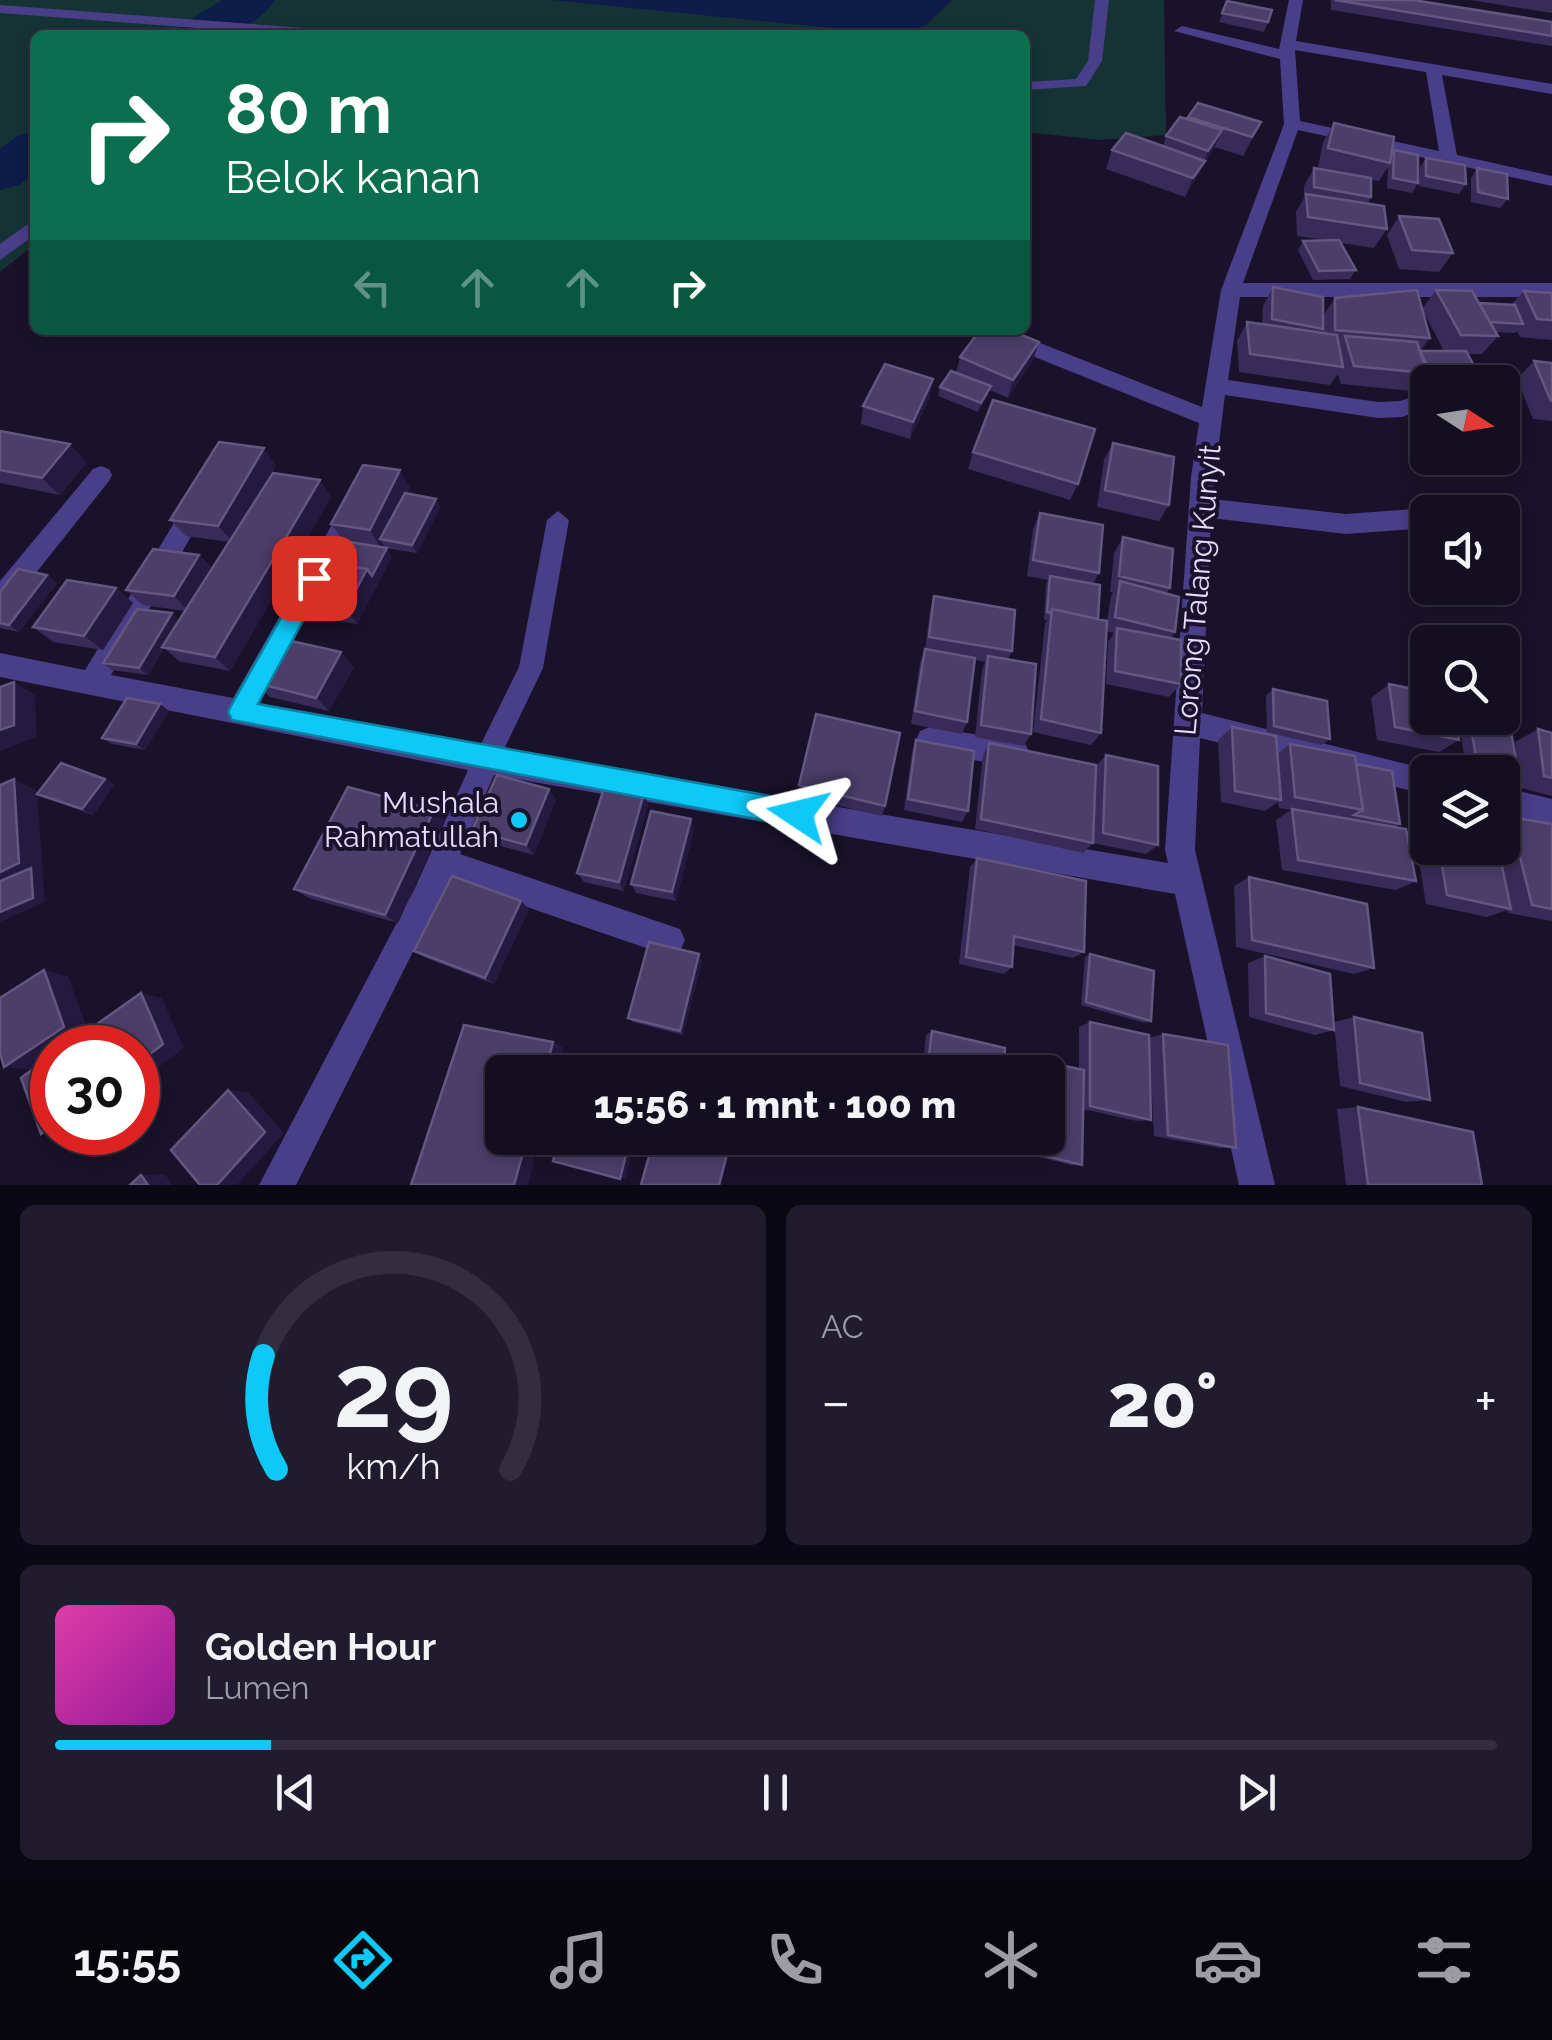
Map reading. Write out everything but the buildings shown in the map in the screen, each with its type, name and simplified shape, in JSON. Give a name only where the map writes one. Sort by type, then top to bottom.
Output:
[{"type":"street","name":"Lorong Talang Kunyit","points":[[1258,1185],[1186,882],[1174,779],[1187,722],[1200,506],[1214,386],[1231,290],[1292,124],[1288,50],[1296,0]]},
{"type":"street","points":[[1182,31],[1552,89]]},
{"type":"street","points":[[1433,68],[1448,158]]},
{"type":"street","points":[[1292,124],[1552,181]]},
{"type":"street","points":[[0,254],[30,230]]},
{"type":"street","points":[[1231,290],[1552,290]]},
{"type":"street","points":[[1000,335],[1213,420]]},
{"type":"street","points":[[1214,386],[1378,410],[1410,406]]},
{"type":"street","points":[[0,599],[101,474]]},
{"type":"street","points":[[240,712],[370,478]]},
{"type":"street","points":[[92,682],[212,480]]},
{"type":"street","points":[[1200,506],[1346,524],[1410,519]]},
{"type":"street","points":[[0,665],[486,760],[1186,882]]},
{"type":"street","points":[[1187,722],[1410,778]]},
{"type":"street","points":[[930,740],[1037,757]]},
{"type":"street","points":[[277,1185],[442,862],[486,760]]},
{"type":"street","points":[[1520,805],[1552,813]]},
{"type":"street","points":[[442,862],[669,940]]},
{"type":"lane","points":[[1030,86],[1082,82],[1095,61],[1102,0]]},
{"type":"lane","points":[[0,9],[278,30]]},
{"type":"lane","points":[[486,760],[532,668],[558,520]]},
{"type":"green space","points":[[0,0],[1164,0],[1166,135],[1099,140],[1030,133],[1030,30],[30,30],[30,248],[0,272]]},
{"type":"water","points":[[552,0],[952,0],[925,26],[909,30],[853,30]]},
{"type":"waterway","points":[[206,30],[253,0]]},
{"type":"waterway","points":[[0,174],[30,151]]},
{"type":"place","name":"Mushala Rahmatullah","points":[[519,820]]},
{"type":"route","points":[[314,578],[240,712],[798,814]]}]
